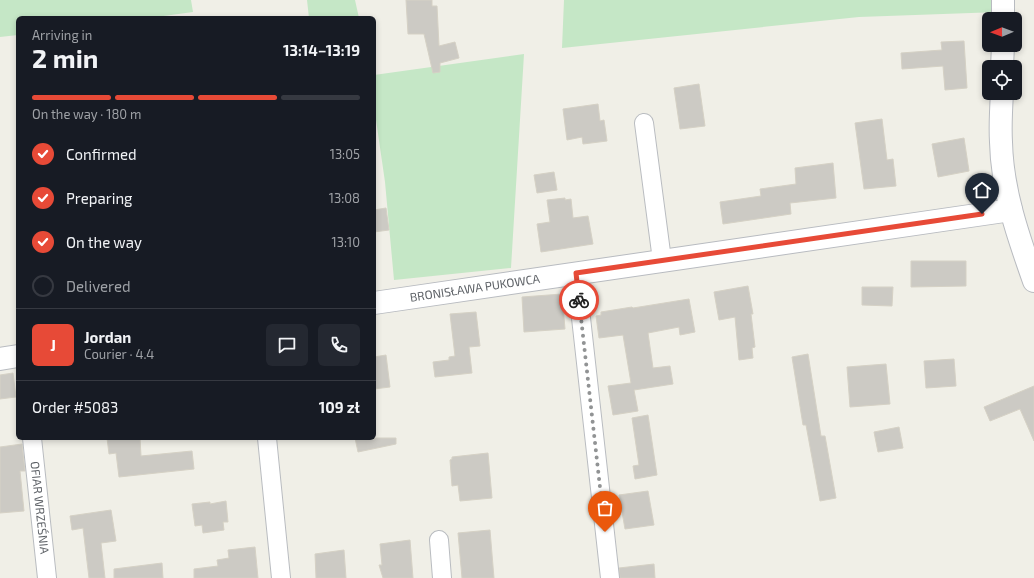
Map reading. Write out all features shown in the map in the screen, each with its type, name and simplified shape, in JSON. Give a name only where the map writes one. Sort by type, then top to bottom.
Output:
[{"type":"street","points":[[1003,0],[1003,12]]},
{"type":"street","points":[[1002,100],[1001,142],[1005,183],[1021,245],[1034,281]]},
{"type":"street","points":[[644,123],[662,260]]},
{"type":"street","name":"BRONISŁAWA PUKOWCA","points":[[376,303],[1011,210]]},
{"type":"street","points":[[576,273],[610,578]]},
{"type":"street","points":[[0,359],[16,356]]},
{"type":"street","name":"OFIAR WRZEŚNIA","points":[[32,440],[47,578]]},
{"type":"street","points":[[267,440],[281,578]]},
{"type":"street","points":[[439,540],[442,578]]},
{"type":"green space","points":[[0,0],[191,0],[193,12],[164,16],[16,16],[16,35],[0,37]]},
{"type":"green space","points":[[307,0],[355,0],[359,16],[309,16]]},
{"type":"green space","points":[[564,0],[997,0],[999,12],[859,17],[562,48]]},
{"type":"green space","points":[[524,54],[511,268],[394,280],[385,182],[376,120],[376,75]]},
{"type":"building","points":[[406,0],[432,0],[432,6],[437,6],[439,46],[455,42],[459,58],[440,63],[440,72],[433,73],[424,34],[408,34]]},
{"type":"building","points":[[964,41],[967,88],[945,90],[943,66],[902,69],[901,53],[942,50],[941,42]]},
{"type":"building","points":[[699,84],[705,126],[680,129],[674,88]]},
{"type":"building","points":[[598,104],[600,121],[604,120],[607,141],[583,144],[582,137],[567,140],[563,109]]},
{"type":"building","points":[[882,119],[887,160],[893,159],[896,186],[864,189],[855,123]]},
{"type":"building","points":[[964,138],[969,171],[938,177],[932,144]]},
{"type":"building","points":[[833,163],[836,198],[790,203],[791,214],[723,224],[720,202],[761,196],[760,189],[796,184],[795,168]]},
{"type":"building","points":[[554,172],[557,190],[537,193],[534,175]]},
{"type":"building","points":[[565,198],[565,200],[571,199],[573,218],[588,216],[593,244],[541,252],[537,224],[550,222],[547,200]]},
{"type":"building","points":[[386,208],[389,230],[376,232],[376,210]]},
{"type":"building","points":[[911,261],[966,261],[966,286],[911,287]]},
{"type":"building","points":[[748,286],[753,314],[751,314],[755,347],[752,348],[753,358],[739,360],[735,317],[719,320],[714,292]]},
{"type":"building","points":[[862,287],[893,287],[892,306],[862,305]]},
{"type":"building","points":[[562,294],[565,329],[524,332],[522,297]]},
{"type":"building","points":[[689,299],[695,332],[680,335],[679,327],[648,333],[653,368],[670,366],[673,384],[634,390],[638,411],[613,415],[608,386],[631,383],[623,335],[599,338],[596,316],[601,315],[601,312]]},
{"type":"building","points":[[476,312],[480,346],[469,347],[472,373],[435,377],[433,362],[449,360],[449,357],[455,356],[450,314]]},
{"type":"building","points":[[808,354],[821,436],[825,436],[836,498],[820,501],[806,425],[803,425],[792,357]]},
{"type":"building","points":[[386,355],[390,387],[376,389],[376,357]]},
{"type":"building","points":[[954,359],[956,386],[926,388],[924,361]]},
{"type":"building","points":[[886,364],[890,404],[850,407],[847,367]]},
{"type":"building","points":[[13,373],[16,397],[0,399],[0,375]]},
{"type":"building","points":[[1034,386],[1034,441],[1020,409],[990,421],[984,407]]},
{"type":"building","points":[[648,415],[657,475],[635,479],[633,466],[639,465],[632,418]]},
{"type":"building","points":[[899,427],[903,448],[878,452],[874,432]]},
{"type":"building","points":[[396,438],[396,444],[358,452],[355,440]]},
{"type":"building","points":[[107,440],[140,440],[141,456],[192,451],[194,469],[119,477],[116,453],[109,454]]},
{"type":"building","points":[[22,444],[25,471],[20,471],[24,511],[0,513],[0,447]]},
{"type":"building","points":[[488,453],[492,498],[460,501],[458,485],[452,486],[450,460],[452,457]]},
{"type":"building","points":[[648,491],[654,525],[625,529],[619,495]]},
{"type":"building","points":[[226,501],[228,522],[223,522],[224,530],[203,533],[202,525],[195,526],[192,504],[210,502],[210,504]]},
{"type":"building","points":[[111,510],[116,541],[101,543],[105,578],[89,578],[83,528],[72,530],[70,516]]},
{"type":"building","points":[[490,530],[494,578],[462,578],[458,533]]},
{"type":"building","points":[[410,540],[413,578],[383,578],[379,565],[382,565],[380,544]]},
{"type":"building","points":[[255,547],[258,578],[194,578],[194,569],[218,566],[217,560],[229,558],[228,550]]},
{"type":"building","points":[[344,550],[346,578],[316,578],[315,554]]},
{"type":"building","points":[[162,563],[163,578],[114,578],[114,569]]},
{"type":"building","points":[[654,564],[655,578],[620,578],[619,568]]},
{"type":"way so far","points":[[579,300],[605,532]]},
{"type":"route","points":[[579,300],[576,273],[982,214]]}]
